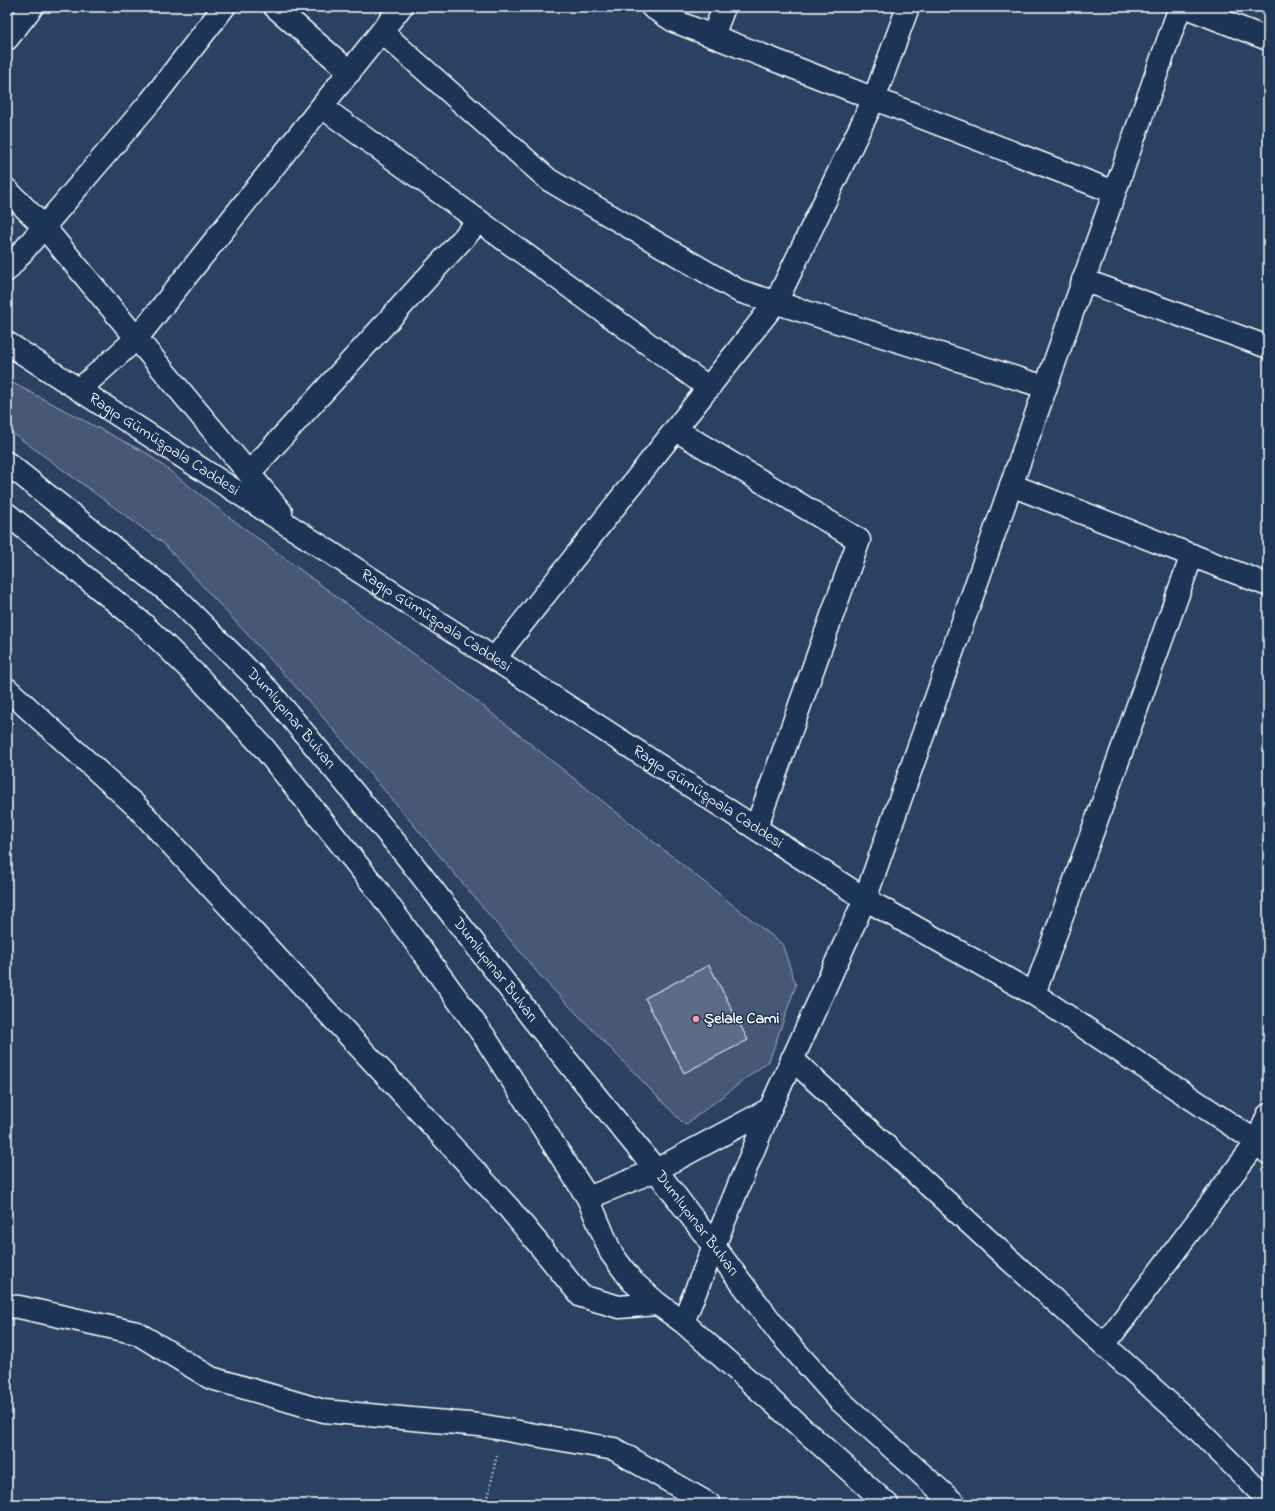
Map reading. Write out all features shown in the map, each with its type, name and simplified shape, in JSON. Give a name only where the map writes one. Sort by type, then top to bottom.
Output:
[{"type":"street","points":[[7,39],[32,7]]},
{"type":"street","points":[[7,270],[151,101],[224,7]]},
{"type":"street","points":[[275,7],[350,72]]},
{"type":"street","points":[[80,389],[137,338],[402,7]]},
{"type":"street","points":[[652,7],[674,21],[1114,192]]},
{"type":"street","points":[[713,36],[724,7]]},
{"type":"street","points":[[495,658],[776,302],[874,99],[908,7]]},
{"type":"street","points":[[683,1322],[770,1109],[865,899],[1180,7]]},
{"type":"street","points":[[1186,7],[1268,39]]},
{"type":"street","points":[[382,32],[549,180],[739,291],[1045,387]]},
{"type":"street","points":[[322,107],[709,388]]},
{"type":"street","points":[[7,190],[44,227],[295,528]]},
{"type":"street","points":[[249,473],[479,221]]},
{"type":"street","points":[[1083,280],[1268,347]]},
{"type":"street","name":"Ragıp Gümüşpala Caddesi","points":[[7,343],[295,528],[865,899],[1034,994],[1263,1147]]},
{"type":"street","points":[[676,430],[860,540],[756,828]]},
{"type":"street","name":"Dumlupınar Bulvarı","points":[[7,463],[176,598],[269,691],[404,853],[533,1019],[656,1170],[781,1335],[837,1398],[955,1504]]},
{"type":"street","points":[[1011,485],[1268,585]]},
{"type":"street","points":[[7,514],[142,623],[200,680],[264,748],[376,888],[484,1036],[588,1198],[611,1253],[632,1281],[658,1304],[683,1322],[887,1504]]},
{"type":"street","points":[[1034,994],[1192,555]]},
{"type":"street","points":[[7,689],[136,806],[508,1207],[581,1296],[619,1307],[658,1304]]},
{"type":"street","points":[[792,1059],[1104,1345],[1194,1425],[1268,1500]]},
{"type":"street","points":[[588,1198],[656,1170],[770,1109]]},
{"type":"street","points":[[1104,1345],[1263,1147],[1268,1115]]},
{"type":"street","points":[[7,1306],[19,1307],[137,1333],[211,1378],[324,1411],[479,1425],[614,1449],[709,1504]]},
{"type":"path","points":[[487,1504],[502,1429]]},
{"type":"shaded area","points":[[7,380],[148,454],[229,517],[464,691],[782,944],[796,985],[769,1061],[685,1125],[543,979],[317,710],[163,543],[7,429]]},
{"type":"building","name":"Şelale Cami","points":[[709,965],[748,1040],[684,1073],[645,998]]},
{"type":"place","name":"Şelale Cami","points":[[696,1019]]}]
